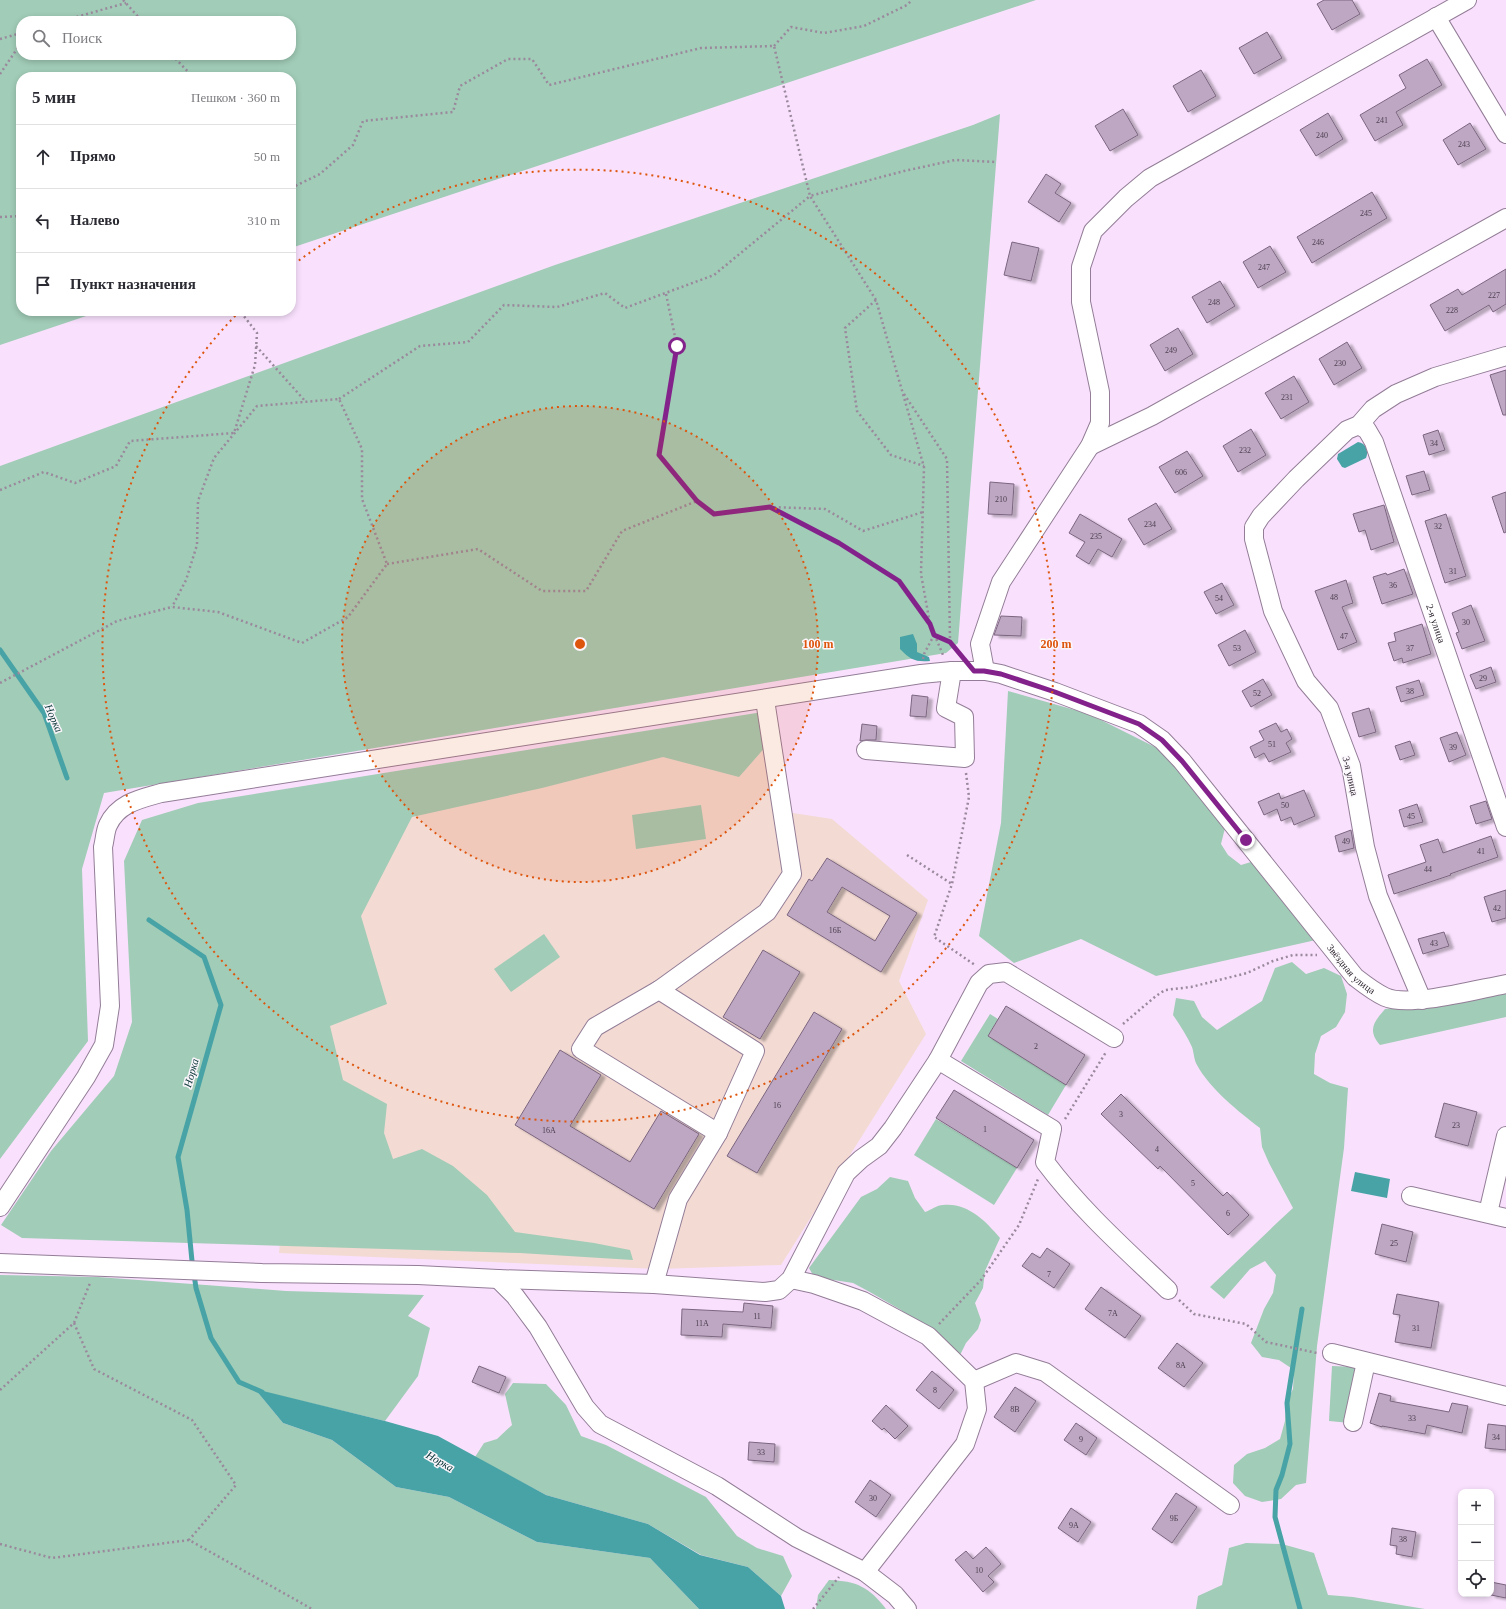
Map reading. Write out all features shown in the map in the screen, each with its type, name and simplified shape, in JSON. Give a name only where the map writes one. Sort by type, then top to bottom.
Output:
[{"type":"street","points":[[979,671],[980,644],[1001,582],[1090,446],[1100,423],[1100,392],[1081,302],[1081,267],[1093,231],[1126,198],[1150,178],[1467,0]]},
{"type":"street","points":[[1436,17],[1506,134]]},
{"type":"street","points":[[1090,446],[1152,416],[1506,218]]},
{"type":"street","points":[[1359,425],[1373,409],[1396,394],[1435,377],[1506,356]]},
{"type":"street","name":"3-я улица","points":[[1359,425],[1347,430],[1296,479],[1271,506],[1254,527],[1254,539],[1273,611],[1306,681],[1328,708],[1351,766],[1365,847],[1378,896],[1422,1000]]},
{"type":"street","name":"2-я улица","points":[[1359,425],[1367,430],[1374,442],[1506,827]]},
{"type":"street","points":[[866,750],[965,758],[964,717],[946,708],[952,671]]},
{"type":"street","name":"Звёздная улица","points":[[0,1207],[86,1077],[104,1045],[110,1006],[103,846],[108,825],[119,809],[137,800],[161,793],[765,700],[921,674],[952,671],[979,671],[1001,674],[1055,692],[1139,724],[1162,740],[1182,761],[1246,840],[1335,954],[1355,976],[1371,989],[1386,998],[1404,1001],[1422,1000],[1506,984]]},
{"type":"street","points":[[718,1132],[581,1049],[595,1027],[659,990],[767,912],[792,874],[765,700]]},
{"type":"street","points":[[0,1263],[254,1272],[418,1275],[654,1284],[764,1292],[779,1290],[791,1279],[846,1173],[861,1159],[879,1146],[893,1128],[938,1060],[979,983],[989,974],[1006,972],[1114,1038]]},
{"type":"street","points":[[654,1284],[678,1199],[718,1132],[755,1051],[659,990]]},
{"type":"street","points":[[938,1060],[1052,1129],[1045,1162],[1097,1223],[1168,1290]]},
{"type":"street","points":[[1488,1214],[1506,1136]]},
{"type":"street","points":[[1411,1196],[1506,1218]]},
{"type":"street","points":[[498,1279],[515,1296],[538,1327],[585,1407],[600,1424],[717,1486],[797,1538],[857,1569],[895,1595],[908,1609]]},
{"type":"street","points":[[791,1279],[814,1284],[863,1301],[928,1336],[974,1381],[977,1409],[965,1444],[857,1569]]},
{"type":"street","points":[[1332,1354],[1506,1396]]},
{"type":"street","points":[[1353,1422],[1366,1362]]},
{"type":"street","points":[[974,1381],[1016,1363],[1044,1372],[1230,1505]]},
{"type":"path","points":[[124,0],[138,16]]},
{"type":"path","points":[[296,186],[320,174],[353,145],[363,120],[452,112],[460,86],[508,59],[532,60],[549,85],[701,48],[774,46],[791,27],[824,33],[864,26],[907,5],[912,0]]},
{"type":"path","points":[[80,16],[126,3]]},
{"type":"path","points":[[0,39],[16,34]]},
{"type":"path","points":[[774,46],[810,196],[876,300],[903,392],[924,466],[921,574],[930,624],[939,649],[952,671]]},
{"type":"path","points":[[0,74],[16,50]]},
{"type":"path","points":[[177,60],[188,72]]},
{"type":"path","points":[[172,607],[186,580],[197,545],[198,501],[214,458],[257,406],[339,398],[420,346],[468,342],[504,305],[556,307],[605,293],[625,308],[666,294],[714,275],[810,196],[904,171],[954,160],[995,162]]},
{"type":"path","points":[[0,217],[16,216]]},
{"type":"path","points":[[666,294],[677,346],[659,455],[697,501],[714,514],[770,507],[824,509],[863,531],[923,512]]},
{"type":"path","points":[[876,300],[845,328],[857,411],[891,454],[924,466]]},
{"type":"path","points":[[234,433],[255,365],[257,333],[244,316]]},
{"type":"path","points":[[256,346],[306,402]]},
{"type":"path","points":[[903,392],[947,459],[950,642]]},
{"type":"path","points":[[339,398],[362,448],[362,499],[387,564]]},
{"type":"path","points":[[0,490],[44,472],[75,483],[116,466],[130,441],[234,433]]},
{"type":"path","points":[[0,683],[117,621],[172,607],[218,612],[302,643],[348,617],[387,564],[478,549],[542,591],[586,591],[622,531],[697,501]]},
{"type":"path","points":[[770,507],[839,543],[899,581],[930,624]]},
{"type":"path","points":[[934,635],[950,642],[979,671]]},
{"type":"path","points":[[924,654],[934,635]]},
{"type":"path","points":[[965,758],[969,797],[952,884],[934,937],[989,974]]},
{"type":"path","points":[[907,855],[952,884]]},
{"type":"path","points":[[1052,1129],[1067,1118],[1123,1024],[1165,990],[1191,986],[1247,973],[1273,961],[1293,955],[1335,954]]},
{"type":"path","points":[[928,1336],[981,1280],[1019,1226],[1045,1162]]},
{"type":"path","points":[[0,1390],[74,1323],[95,1267]]},
{"type":"path","points":[[1168,1290],[1194,1314],[1246,1324],[1266,1342],[1315,1353],[1332,1354]]},
{"type":"path","points":[[74,1323],[94,1369],[192,1420],[236,1485],[189,1540]]},
{"type":"path","points":[[0,1544],[52,1558],[189,1540],[312,1609]]},
{"type":"path","points":[[813,1609],[857,1569]]},
{"type":"shaded area","points":[[0,0],[1036,0],[296,246],[296,72],[16,72],[16,316],[86,316],[0,345]]},
{"type":"shaded area","points":[[1000,114],[958,643],[946,653],[104,793],[82,869],[88,1041],[0,1159],[0,466],[555,265],[973,125]]},
{"type":"shaded area","points":[[1008,691],[1089,714],[1165,752],[1225,828],[1221,844],[1228,855],[1241,865],[1251,862],[1316,940],[1156,976],[1081,939],[1014,963],[979,936],[1001,823]]},
{"type":"shaded area","points":[[768,711],[776,735],[739,777],[663,757],[542,788],[412,817],[361,916],[387,1004],[330,1026],[343,1080],[387,1104],[384,1133],[393,1159],[422,1149],[453,1166],[487,1195],[515,1232],[594,1243],[630,1250],[633,1260],[520,1253],[22,1238],[1,1225],[51,1151],[114,1076],[132,1022],[124,861],[142,820],[198,803]]},
{"type":"shaded area","points":[[761,716],[783,814],[793,813],[832,819],[928,900],[899,981],[926,1034],[781,1265],[658,1269],[279,1253],[318,863],[384,784]]},
{"type":"shaded area","points":[[701,805],[706,839],[636,849],[632,815]]},
{"type":"shaded area","points":[[544,934],[560,957],[511,992],[494,969]]},
{"type":"shaded area","points":[[1292,962],[1306,974],[1324,968],[1341,976],[1347,994],[1345,1012],[1336,1027],[1321,1036],[1315,1054],[1314,1074],[1330,1083],[1348,1088],[1344,1148],[1317,1346],[1306,1483],[1296,1485],[1281,1499],[1262,1502],[1245,1496],[1233,1483],[1234,1465],[1247,1454],[1265,1448],[1280,1439],[1285,1421],[1286,1404],[1293,1389],[1294,1370],[1279,1360],[1262,1357],[1251,1343],[1264,1309],[1273,1293],[1276,1275],[1265,1261],[1250,1269],[1224,1299],[1210,1287],[1293,1208],[1262,1147],[1260,1128],[1226,1100],[1209,1083],[1196,1063],[1192,1047],[1173,1015],[1176,998],[1194,1001],[1202,1017],[1217,1030],[1262,1001],[1275,968]]},
{"type":"shaded area","points":[[1506,991],[1506,1017],[1380,1045],[1374,1035],[1373,1030],[1375,1022],[1385,1009]]},
{"type":"shaded area","points":[[990,1014],[998,1019],[988,1036],[1066,1085],[1048,1115],[961,1061]]},
{"type":"shaded area","points":[[936,1119],[1017,1168],[994,1205],[914,1155]]},
{"type":"shaded area","points":[[890,1177],[908,1181],[915,1198],[925,1212],[941,1205],[960,1206],[982,1219],[1000,1238],[985,1271],[983,1288],[975,1303],[981,1320],[978,1329],[966,1343],[959,1357],[901,1310],[853,1283],[814,1277],[809,1268],[861,1197],[877,1189]]},
{"type":"shaded area","points":[[0,1275],[98,1277],[286,1291],[424,1295],[408,1316],[430,1328],[418,1376],[385,1421],[256,1390],[283,1423],[332,1440],[396,1487],[449,1497],[537,1542],[650,1558],[699,1609],[0,1609]]},
{"type":"shaded area","points":[[1332,1366],[1356,1367],[1350,1423],[1329,1421]]},
{"type":"shaded area","points":[[513,1383],[546,1384],[566,1405],[581,1436],[606,1445],[706,1497],[737,1536],[757,1548],[783,1556],[792,1576],[781,1596],[748,1567],[701,1555],[648,1524],[546,1495],[475,1457],[484,1443],[497,1439],[512,1425],[505,1394]]},
{"type":"shaded area","points":[[1246,1543],[1282,1544],[1314,1553],[1328,1595],[1353,1597],[1425,1609],[1196,1609],[1198,1596],[1222,1585],[1229,1548]]},
{"type":"shaded area","points":[[829,1580],[855,1584],[868,1590],[886,1609],[816,1609],[818,1595]]},
{"type":"water","points":[[1358,442],[1363,444],[1366,448],[1366,458],[1345,468],[1342,467],[1337,459],[1338,454]]},
{"type":"water","points":[[913,634],[917,644],[917,652],[929,657],[930,661],[914,660],[900,649],[900,637]]},
{"type":"water","points":[[1355,1172],[1390,1179],[1387,1198],[1351,1191]]},
{"type":"water","points":[[255,1389],[385,1421],[438,1436],[546,1495],[648,1524],[700,1555],[748,1567],[781,1596],[785,1609],[699,1609],[650,1558],[537,1542],[449,1497],[396,1487],[332,1440],[283,1423]]},
{"type":"building","points":[[1324,0],[1352,0],[1360,14],[1332,30],[1317,4]]},
{"type":"building","points":[[1267,32],[1282,58],[1254,74],[1239,48]]},
{"type":"building","points":[[1427,59],[1442,85],[1396,112],[1403,125],[1375,141],[1360,115],[1406,88],[1399,75]]},
{"type":"building","points":[[1201,70],[1216,96],[1188,112],[1173,86]]},
{"type":"building","points":[[1123,109],[1138,135],[1110,151],[1095,126]]},
{"type":"building","points":[[1328,113],[1343,139],[1316,156],[1300,130]]},
{"type":"building","points":[[1470,123],[1486,149],[1458,165],[1443,140]]},
{"type":"building","points":[[1046,174],[1061,184],[1055,193],[1071,203],[1059,222],[1028,202]]},
{"type":"building","points":[[1372,192],[1387,218],[1312,263],[1297,237]]},
{"type":"building","points":[[1012,242],[1039,248],[1031,281],[1004,275]]},
{"type":"building","points":[[1270,246],[1286,272],[1258,288],[1243,262]]},
{"type":"building","points":[[1506,269],[1506,304],[1493,312],[1489,305],[1445,331],[1430,305],[1458,289],[1462,295]]},
{"type":"building","points":[[1220,281],[1235,306],[1207,323],[1192,297]]},
{"type":"building","points":[[1178,328],[1193,354],[1165,371],[1150,345]]},
{"type":"building","points":[[1347,342],[1362,368],[1334,385],[1319,359]]},
{"type":"building","points":[[1506,370],[1506,415],[1503,415],[1490,375]]},
{"type":"building","points":[[1294,376],[1309,402],[1281,419],[1265,393]]},
{"type":"building","points":[[1251,429],[1266,455],[1238,472],[1223,446]]},
{"type":"building","points":[[1438,430],[1445,450],[1429,455],[1423,435]]},
{"type":"building","points":[[1187,451],[1203,476],[1175,493],[1159,467]]},
{"type":"building","points":[[1424,471],[1430,490],[1412,495],[1406,476]]},
{"type":"building","points":[[990,482],[1014,484],[1012,515],[988,514]]},
{"type":"building","points":[[1506,492],[1506,532],[1504,533],[1492,497]]},
{"type":"building","points":[[1156,503],[1172,529],[1144,545],[1128,519]]},
{"type":"building","points":[[1384,505],[1394,542],[1371,550],[1365,530],[1359,532],[1353,514]]},
{"type":"building","points":[[1080,514],[1122,539],[1112,557],[1098,549],[1089,564],[1076,556],[1085,542],[1069,533]]},
{"type":"building","points":[[1446,514],[1466,576],[1445,583],[1425,521]]},
{"type":"building","points":[[1404,569],[1413,594],[1382,604],[1373,577],[1386,573],[1387,575]]},
{"type":"building","points":[[1346,580],[1353,603],[1342,607],[1357,642],[1338,650],[1315,591]]},
{"type":"building","points":[[1222,583],[1234,605],[1216,614],[1204,592]]},
{"type":"building","points":[[1471,605],[1485,641],[1462,649],[1456,633],[1459,632],[1452,613]]},
{"type":"building","points":[[1001,616],[1022,617],[1021,636],[994,635]]},
{"type":"building","points":[[1422,624],[1431,654],[1403,663],[1402,658],[1394,661],[1388,643],[1396,641],[1394,633]]},
{"type":"building","points":[[1245,630],[1256,652],[1229,666],[1218,645]]},
{"type":"building","points":[[1491,667],[1496,682],[1476,689],[1470,675]]},
{"type":"building","points":[[1263,679],[1272,695],[1251,707],[1242,691]]},
{"type":"building","points":[[1419,680],[1424,695],[1401,702],[1396,687]]},
{"type":"building","points":[[912,695],[928,697],[926,717],[910,716]]},
{"type":"building","points":[[1369,708],[1376,732],[1359,737],[1352,713]]},
{"type":"building","points":[[1276,723],[1281,732],[1287,729],[1292,739],[1286,743],[1291,752],[1269,762],[1264,753],[1255,758],[1250,747],[1264,740],[1259,731]]},
{"type":"building","points":[[862,724],[877,726],[876,740],[860,741]]},
{"type":"building","points":[[1457,732],[1466,755],[1449,762],[1440,738]]},
{"type":"building","points":[[1410,741],[1415,755],[1400,760],[1395,746]]},
{"type":"building","points":[[1304,790],[1315,816],[1294,825],[1291,817],[1281,821],[1277,809],[1264,815],[1258,802],[1279,793],[1281,799]]},
{"type":"building","points":[[1486,801],[1492,819],[1476,824],[1470,806]]},
{"type":"building","points":[[1417,804],[1423,822],[1404,827],[1399,810]]},
{"type":"building","points":[[1351,830],[1354,848],[1339,852],[1335,836]]},
{"type":"building","points":[[1491,836],[1498,857],[1450,874],[1451,875],[1394,894],[1388,875],[1426,862],[1420,845],[1438,839],[1443,853]]},
{"type":"building","points":[[827,858],[917,913],[881,972],[787,915],[809,879],[812,881]],"holes":[[[842,887],[890,916],[875,941],[827,912]]]},
{"type":"building","points":[[1506,890],[1506,918],[1492,922],[1484,897]]},
{"type":"building","points":[[1444,932],[1449,946],[1423,954],[1418,939]]},
{"type":"building","points":[[763,950],[800,972],[760,1039],[723,1017]]},
{"type":"building","points":[[1006,1006],[1085,1055],[1066,1085],[988,1036]]},
{"type":"building","points":[[814,1012],[842,1029],[757,1173],[727,1156]]},
{"type":"building","points":[[560,1050],[601,1075],[570,1126],[630,1162],[661,1111],[699,1134],[654,1209],[515,1125]]},
{"type":"building","points":[[954,1090],[1034,1140],[1017,1168],[936,1118]]},
{"type":"building","points":[[1121,1094],[1223,1196],[1227,1192],[1249,1215],[1228,1235],[1160,1166],[1158,1169],[1101,1114]]},
{"type":"building","points":[[1444,1103],[1477,1112],[1468,1146],[1435,1137]]},
{"type":"building","points":[[1382,1224],[1413,1232],[1406,1262],[1375,1254]]},
{"type":"building","points":[[1047,1248],[1070,1264],[1054,1288],[1022,1266],[1032,1253],[1040,1258]]},
{"type":"building","points":[[1101,1287],[1141,1316],[1125,1338],[1085,1309]]},
{"type":"building","points":[[1397,1294],[1439,1302],[1431,1348],[1395,1342],[1400,1315],[1393,1314]]},
{"type":"building","points":[[744,1303],[773,1306],[771,1328],[723,1324],[722,1337],[681,1335],[682,1309],[743,1312]]},
{"type":"building","points":[[1177,1343],[1203,1363],[1184,1387],[1158,1368]]},
{"type":"building","points":[[479,1366],[506,1377],[499,1393],[472,1382]]},
{"type":"building","points":[[932,1371],[954,1390],[939,1409],[916,1390]]},
{"type":"building","points":[[1015,1387],[1036,1401],[1015,1432],[994,1417]]},
{"type":"building","points":[[1379,1393],[1391,1396],[1390,1401],[1449,1412],[1452,1403],[1468,1406],[1462,1433],[1427,1425],[1425,1434],[1382,1427],[1370,1423]]},
{"type":"building","points":[[886,1405],[908,1426],[895,1439],[884,1428],[882,1430],[872,1421]]},
{"type":"building","points":[[1076,1423],[1097,1438],[1086,1455],[1064,1440]]},
{"type":"building","points":[[1488,1424],[1506,1426],[1506,1450],[1485,1448]]},
{"type":"building","points":[[749,1442],[775,1444],[774,1462],[748,1460]]},
{"type":"building","points":[[870,1480],[891,1495],[876,1517],[855,1502]]},
{"type":"building","points":[[1176,1493],[1197,1507],[1172,1543],[1152,1529]]},
{"type":"building","points":[[1071,1508],[1091,1522],[1078,1542],[1058,1528]]},
{"type":"building","points":[[1392,1528],[1416,1532],[1412,1557],[1396,1554],[1397,1546],[1390,1545]]},
{"type":"building","points":[[986,1547],[1001,1564],[988,1576],[994,1582],[983,1592],[955,1560],[966,1551],[973,1559]]},
{"type":"building","points":[[1494,1583],[1506,1585],[1506,1598],[1494,1596]]},
{"type":"waterway","name":"Норка","points":[[0,650],[44,713],[67,778]]},
{"type":"waterway","name":"Норка","points":[[149,920],[204,957],[221,1005],[178,1157],[187,1210],[192,1261]]},
{"type":"waterway","name":"Норка","points":[[194,1274],[196,1288],[211,1338],[239,1382],[262,1392]]},
{"type":"waterway","points":[[1300,1609],[1275,1517],[1276,1490],[1282,1475],[1290,1444],[1287,1403],[1302,1309]]},
{"type":"route","points":[[677,346],[659,455],[697,501],[714,514],[770,507],[839,543],[899,581],[930,624],[934,635],[950,642],[974,671],[1001,674],[1055,692],[1139,724],[1162,740],[1182,761],[1246,840]]}]
